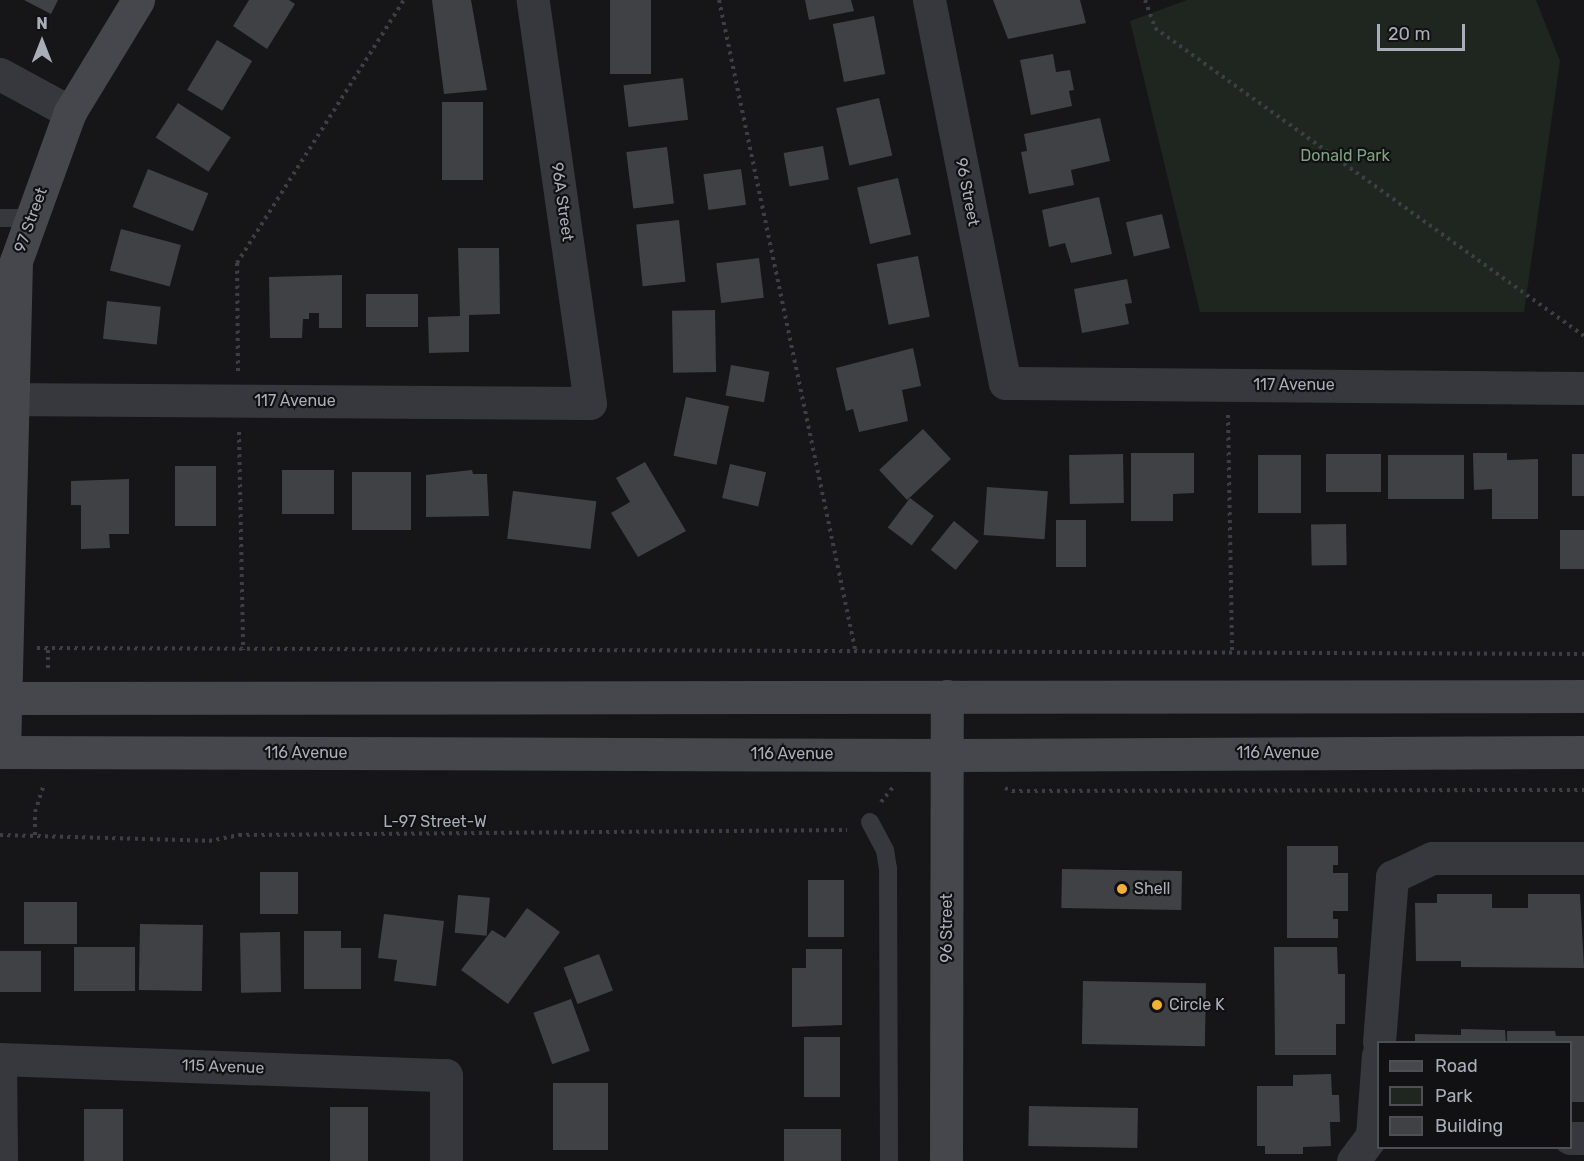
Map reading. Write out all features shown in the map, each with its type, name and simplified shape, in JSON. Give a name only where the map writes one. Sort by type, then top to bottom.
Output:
[{"type":"main road","name":"97 Street","points":[[2,752],[2,698],[6,648],[5,399],[16,261],[16,218],[70,112],[138,0]]},
{"type":"main road","name":"96 Street","points":[[946,1161],[947,696]]},
{"type":"main road","points":[[2,698],[1584,696]]},
{"type":"main road","name":"116 Avenue","points":[[2,752],[948,755],[1584,752]]},
{"type":"street","name":"96A Street","points":[[533,0],[590,403]]},
{"type":"street","name":"96 Street","points":[[929,0],[1005,383]]},
{"type":"street","points":[[0,74],[70,112]]},
{"type":"street","name":"117 Avenue","points":[[1005,383],[1584,388]]},
{"type":"street","name":"117 Avenue","points":[[5,399],[590,403]]},
{"type":"street","points":[[1380,1041],[1392,877],[1432,858],[1584,858]]},
{"type":"street","points":[[0,1059],[1,1161]]},
{"type":"street","name":"115 Avenue","points":[[0,1059],[446,1075],[446,1161]]},
{"type":"street","points":[[1368,1144],[1377,1064]]},
{"type":"lane","points":[[870,822],[885,850],[888,868],[889,1161]]},
{"type":"path","points":[[243,650],[237,264],[404,0]]},
{"type":"path","points":[[718,0],[855,649]]},
{"type":"path","points":[[1145,0],[1155,28],[1584,336]]},
{"type":"path","points":[[1227,385],[1232,650]]},
{"type":"path","points":[[6,648],[1232,650],[1584,654]]},
{"type":"path","points":[[870,822],[898,781]]},
{"type":"path","points":[[997,785],[1012,791],[1584,790]]},
{"type":"path","name":"L-97 Street-W","points":[[0,836],[209,841],[248,835],[830,832],[870,822]]},
{"type":"green space","name":"Donald Park","points":[[1187,0],[1536,0],[1560,61],[1524,312],[1200,312],[1130,21]]},
{"type":"building","points":[[24,0],[58,0],[51,14]]},
{"type":"building","points":[[249,0],[289,0],[295,4],[267,49],[233,26]]},
{"type":"building","points":[[432,0],[471,0],[487,90],[444,94]]},
{"type":"building","points":[[610,0],[651,0],[651,74],[610,74]]},
{"type":"building","points":[[805,0],[851,0],[854,11],[809,20]]},
{"type":"building","points":[[993,0],[1080,0],[1086,23],[1008,39]]},
{"type":"building","points":[[874,16],[885,74],[844,82],[833,24]]},
{"type":"building","points":[[217,40],[252,61],[222,111],[187,90]]},
{"type":"building","points":[[1053,54],[1056,72],[1070,70],[1074,90],[1069,91],[1072,106],[1031,115],[1020,60]]},
{"type":"building","points":[[683,78],[688,120],[629,127],[623,85]]},
{"type":"building","points":[[879,98],[892,155],[849,165],[836,108]]},
{"type":"building","points":[[442,102],[483,102],[483,180],[442,180]]},
{"type":"building","points":[[178,103],[231,137],[209,172],[156,137]]},
{"type":"building","points":[[1100,118],[1110,161],[1071,170],[1074,185],[1029,194],[1021,152],[1027,151],[1024,134]]},
{"type":"building","points":[[823,146],[829,179],[790,186],[784,153]]},
{"type":"building","points":[[667,147],[674,204],[633,209],[626,152]]},
{"type":"building","points":[[148,169],[208,193],[193,231],[133,207]]},
{"type":"building","points":[[741,169],[746,205],[708,210],[703,174]]},
{"type":"building","points":[[898,178],[911,235],[870,244],[857,187]]},
{"type":"building","points":[[1099,197],[1112,254],[1071,263],[1065,243],[1049,247],[1042,210]]},
{"type":"building","points":[[1162,214],[1170,248],[1134,256],[1126,222]]},
{"type":"building","points":[[679,220],[685,282],[643,286],[636,224]]},
{"type":"building","points":[[121,229],[181,245],[170,287],[110,271]]},
{"type":"building","points":[[458,248],[499,248],[500,314],[469,315],[469,352],[429,353],[428,317],[460,316]]},
{"type":"building","points":[[918,256],[930,317],[889,325],[877,264]]},
{"type":"building","points":[[759,258],[764,298],[721,303],[716,263]]},
{"type":"building","points":[[342,275],[342,328],[319,328],[319,313],[309,313],[309,319],[303,319],[302,338],[270,338],[269,277]]},
{"type":"building","points":[[1127,279],[1132,303],[1125,304],[1129,324],[1082,333],[1074,289]]},
{"type":"building","points":[[366,294],[418,294],[418,327],[366,327]]},
{"type":"building","points":[[107,301],[161,307],[157,344],[103,339]]},
{"type":"building","points":[[715,310],[716,372],[673,373],[672,311]]},
{"type":"building","points":[[913,348],[921,386],[902,390],[908,421],[859,432],[853,409],[846,411],[836,368]]},
{"type":"building","points":[[731,365],[769,372],[764,402],[726,396]]},
{"type":"building","points":[[686,397],[729,406],[717,465],[674,456]]},
{"type":"building","points":[[923,429],[951,459],[907,500],[879,470]]},
{"type":"building","points":[[1131,453],[1194,453],[1194,493],[1173,494],[1173,521],[1131,521]]},
{"type":"building","points":[[1473,453],[1507,453],[1507,460],[1538,459],[1538,519],[1492,519],[1492,489],[1474,490]]},
{"type":"building","points":[[1123,454],[1124,503],[1070,504],[1069,455]]},
{"type":"building","points":[[1326,454],[1381,454],[1381,492],[1326,492]]},
{"type":"building","points":[[1572,454],[1584,454],[1584,496],[1572,496]]},
{"type":"building","points":[[1258,455],[1301,455],[1301,513],[1258,513]]},
{"type":"building","points":[[1388,455],[1464,455],[1464,499],[1388,499]]},
{"type":"building","points":[[645,462],[686,531],[638,557],[611,513],[630,502],[616,478]]},
{"type":"building","points":[[730,464],[766,472],[758,506],[722,498]]},
{"type":"building","points":[[175,466],[216,466],[216,526],[175,526]]},
{"type":"building","points":[[282,470],[334,470],[334,514],[282,514]]},
{"type":"building","points":[[472,470],[473,474],[487,474],[489,516],[426,517],[426,475]]},
{"type":"building","points":[[352,472],[411,472],[411,530],[352,530]]},
{"type":"building","points":[[129,479],[129,534],[109,534],[110,548],[81,549],[81,505],[71,505],[71,481]]},
{"type":"building","points":[[987,487],[1048,491],[1045,539],[984,535]]},
{"type":"building","points":[[513,491],[596,501],[591,549],[507,539]]},
{"type":"building","points":[[910,498],[934,516],[912,546],[888,528]]},
{"type":"building","points":[[1056,520],[1086,520],[1086,567],[1056,567]]},
{"type":"building","points":[[954,521],[979,541],[956,570],[931,550]]},
{"type":"building","points":[[1346,524],[1347,565],[1312,566],[1311,525]]},
{"type":"building","points":[[1560,530],[1584,530],[1584,569],[1560,569]]},
{"type":"building","points":[[1287,846],[1338,846],[1338,865],[1333,865],[1333,873],[1348,873],[1348,911],[1333,911],[1333,919],[1338,919],[1338,938],[1287,938]]},
{"type":"building","name":"Shell","points":[[1062,869],[1182,871],[1181,910],[1061,908]]},
{"type":"building","points":[[260,872],[298,872],[298,914],[260,914]]},
{"type":"building","points":[[808,880],[844,880],[844,937],[808,937]]},
{"type":"building","points":[[1437,894],[1492,894],[1492,908],[1528,908],[1528,894],[1580,894],[1584,968],[1461,967],[1461,961],[1416,961],[1415,903],[1437,903]]},
{"type":"building","points":[[458,895],[490,898],[487,936],[455,933]]},
{"type":"building","points":[[24,902],[77,902],[77,944],[24,944]]},
{"type":"building","points":[[527,908],[560,932],[508,1004],[461,970],[492,930],[505,938]]},
{"type":"building","points":[[384,914],[444,921],[436,986],[394,981],[397,960],[378,958]]},
{"type":"building","points":[[140,924],[203,925],[202,991],[139,990]]},
{"type":"building","points":[[304,931],[341,931],[341,948],[361,948],[361,989],[304,989]]},
{"type":"building","points":[[280,932],[281,992],[241,993],[240,933]]},
{"type":"building","points":[[74,947],[135,947],[135,991],[74,991]]},
{"type":"building","points":[[1274,947],[1337,947],[1338,974],[1345,974],[1345,1024],[1336,1024],[1336,1055],[1275,1055]]},
{"type":"building","points":[[806,949],[842,949],[842,1025],[792,1027],[792,968],[806,968]]},
{"type":"building","points":[[0,951],[41,951],[41,992],[0,992]]},
{"type":"building","points":[[599,954],[613,990],[578,1004],[564,968]]},
{"type":"building","points":[[1083,981],[1206,983],[1205,1046],[1082,1044]]},
{"type":"building","points":[[571,999],[590,1051],[552,1064],[533,1013]]},
{"type":"building","points":[[1461,1029],[1505,1030],[1506,1041],[1415,1041],[1415,1034],[1461,1035]]},
{"type":"building","points":[[1507,1031],[1555,1031],[1556,1036],[1584,1036],[1584,1102],[1572,1102],[1572,1041],[1507,1041]]},
{"type":"building","points":[[804,1037],[840,1037],[840,1097],[804,1097]]},
{"type":"building","points":[[1331,1074],[1332,1095],[1339,1095],[1340,1122],[1330,1122],[1331,1146],[1303,1147],[1303,1154],[1265,1154],[1265,1146],[1257,1146],[1257,1086],[1293,1086],[1293,1075]]},
{"type":"building","points":[[553,1083],[608,1083],[608,1150],[553,1150]]},
{"type":"building","points":[[1029,1106],[1138,1108],[1137,1148],[1028,1146]]},
{"type":"building","points":[[330,1107],[368,1107],[368,1161],[330,1161]]},
{"type":"building","points":[[84,1109],[123,1109],[123,1161],[84,1161]]},
{"type":"building","points":[[784,1129],[841,1129],[841,1161],[784,1161]]},
{"type":"place","name":"Shell","points":[[1122,889]]},
{"type":"place","name":"Circle K","points":[[1157,1005]]}]
